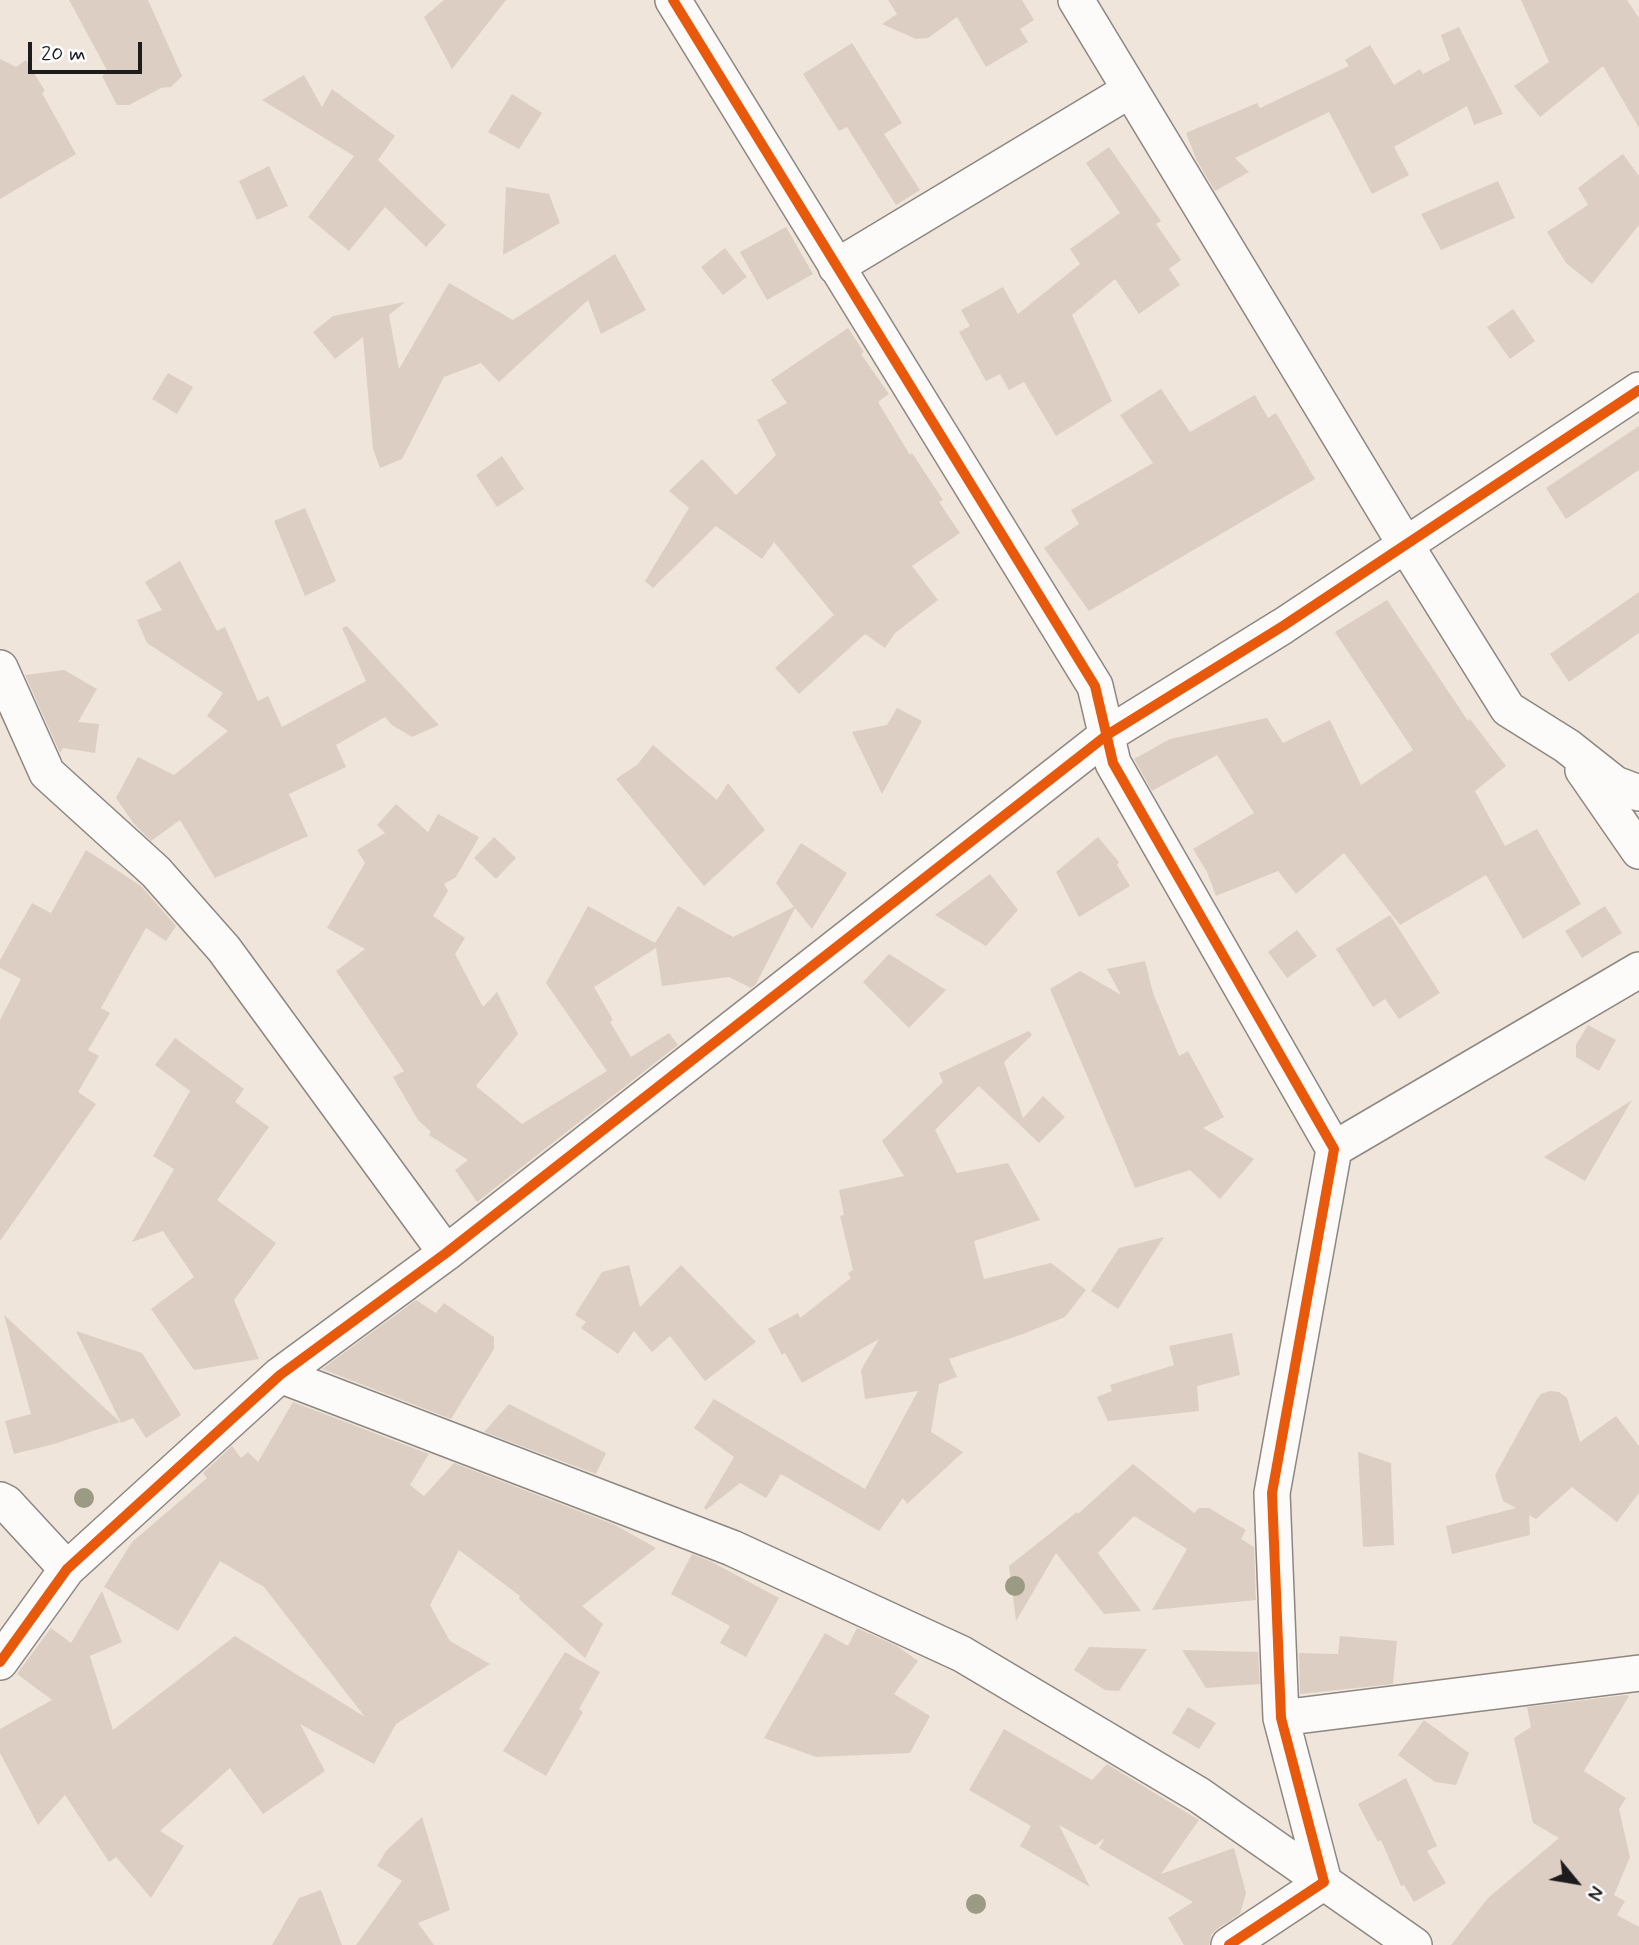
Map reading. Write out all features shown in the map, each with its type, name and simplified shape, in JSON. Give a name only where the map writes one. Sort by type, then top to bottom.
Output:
[{"type":"street","points":[[673,0],[1096,686],[1113,763],[1334,1149],[1272,1493],[1281,1718],[1324,1882]]},
{"type":"street","points":[[1076,0],[1405,544],[1508,709],[1567,746],[1615,784],[1639,793]]},
{"type":"street","points":[[836,267],[1130,90]]},
{"type":"street","points":[[0,1662],[67,1569],[280,1375],[446,1254],[1107,735],[1283,625],[1639,390]]},
{"type":"street","points":[[0,668],[47,773],[156,872],[224,949],[446,1254]]},
{"type":"street","points":[[1567,746],[1639,851]]},
{"type":"street","points":[[1334,1149],[1639,970]]},
{"type":"street","points":[[280,1375],[732,1548],[962,1654],[1199,1796],[1414,1945]]},
{"type":"street","points":[[0,1500],[67,1569]]},
{"type":"street","points":[[1281,1718],[1639,1673]]},
{"type":"street","points":[[1229,1945],[1324,1882]]},
{"type":"building","points":[[69,0],[148,0],[182,76],[171,87],[161,88],[129,105],[117,105],[102,76],[108,72]]},
{"type":"building","points":[[444,0],[506,0],[452,69],[424,17]]},
{"type":"building","points":[[888,0],[1022,0],[1034,20],[1020,29],[1028,42],[986,67],[957,17],[928,38],[916,39],[882,24],[897,14]]},
{"type":"building","points":[[1521,0],[1627,0],[1639,18],[1639,128],[1603,66],[1540,117],[1514,86],[1549,62]]},
{"type":"building","points":[[1459,27],[1503,114],[1474,125],[1467,106],[1394,147],[1409,175],[1372,194],[1329,112],[1235,158],[1249,172],[1215,191],[1197,161],[1186,133],[1257,103],[1260,108],[1349,66],[1345,60],[1370,45],[1394,85],[1420,69],[1423,74],[1450,60],[1441,35]]},
{"type":"building","points":[[852,43],[902,123],[884,134],[920,190],[896,205],[847,127],[839,131],[803,74]]},
{"type":"building","points":[[0,59],[16,67],[26,60],[45,91],[42,93],[76,154],[0,199]]},
{"type":"building","points":[[304,75],[322,107],[332,89],[395,136],[378,160],[446,225],[426,247],[385,207],[349,251],[308,217],[354,156],[262,100]]},
{"type":"building","points":[[512,94],[542,113],[519,149],[488,132]]},
{"type":"building","points":[[1109,147],[1161,221],[1156,224],[1181,260],[1169,269],[1180,285],[1139,314],[1115,279],[1072,315],[1112,401],[1056,436],[1024,382],[1009,390],[1000,374],[986,381],[959,332],[970,326],[961,310],[1003,287],[1018,314],[1080,264],[1070,249],[1120,213],[1086,163]]},
{"type":"building","points":[[1623,154],[1639,176],[1639,225],[1592,284],[1566,263],[1547,232],[1588,205],[1578,188]]},
{"type":"building","points":[[269,166],[288,206],[257,220],[239,181]]},
{"type":"building","points":[[1498,181],[1515,218],[1441,250],[1421,214]]},
{"type":"building","points":[[506,187],[549,194],[560,223],[503,255]]},
{"type":"building","points":[[786,227],[813,274],[767,300],[740,252]]},
{"type":"building","points":[[725,248],[747,277],[723,295],[701,267]]},
{"type":"building","points":[[615,254],[646,310],[601,334],[588,300],[499,382],[481,363],[444,377],[402,459],[380,468],[373,449],[363,337],[335,359],[313,332],[333,316],[405,302],[389,315],[399,369],[449,283],[513,320]]},
{"type":"building","points":[[1513,309],[1535,341],[1510,359],[1487,327]]},
{"type":"building","points":[[848,328],[864,352],[861,354],[889,394],[878,402],[910,455],[912,453],[943,500],[939,502],[960,533],[912,566],[938,600],[895,633],[885,648],[865,634],[799,694],[775,668],[834,615],[774,542],[762,559],[716,526],[653,588],[645,581],[689,508],[669,491],[702,459],[736,495],[776,455],[757,420],[787,403],[771,380]]},
{"type":"building","points":[[168,373],[193,387],[177,414],[152,399]]},
{"type":"building","points":[[1161,389],[1190,432],[1255,395],[1268,418],[1276,413],[1315,479],[1089,611],[1044,548],[1079,524],[1071,510],[1153,463],[1120,415]]},
{"type":"building","points":[[1639,426],[1639,470],[1566,519],[1546,488]]},
{"type":"building","points":[[502,456],[524,489],[497,507],[476,475]]},
{"type":"building","points":[[305,508],[336,581],[305,596],[274,521]]},
{"type":"building","points":[[180,561],[217,631],[225,627],[258,701],[268,696],[282,727],[366,681],[342,628],[347,626],[439,725],[412,737],[392,725],[385,717],[336,745],[346,767],[289,794],[308,836],[215,878],[180,820],[151,841],[134,824],[116,798],[138,757],[174,775],[228,731],[207,716],[223,693],[147,643],[137,620],[162,610],[145,582]]},
{"type":"building","points":[[1639,592],[1639,633],[1569,682],[1550,654]]},
{"type":"building","points":[[1387,600],[1468,721],[1470,719],[1506,766],[1475,791],[1505,846],[1537,829],[1581,904],[1523,939],[1486,875],[1400,925],[1344,853],[1296,894],[1278,871],[1216,896],[1207,872],[1193,849],[1254,813],[1217,755],[1152,791],[1134,759],[1170,739],[1267,718],[1283,743],[1330,720],[1361,785],[1413,750],[1335,632]]},
{"type":"building","points":[[64,670],[97,689],[78,722],[99,724],[95,753],[63,748],[60,753],[25,675]]},
{"type":"building","points":[[897,708],[922,721],[882,794],[852,732],[887,725]]},
{"type":"building","points":[[653,745],[717,800],[728,783],[765,830],[704,886],[616,779],[637,765]]},
{"type":"building","points":[[396,804],[428,832],[438,814],[479,837],[456,877],[444,884],[448,891],[433,916],[465,938],[455,954],[483,1007],[497,992],[518,1034],[476,1086],[522,1124],[607,1071],[546,983],[588,906],[655,943],[678,906],[733,937],[794,907],[776,883],[801,843],[847,873],[812,929],[795,908],[756,984],[751,988],[729,977],[662,986],[656,948],[594,987],[613,1020],[610,1022],[631,1057],[669,1033],[678,1045],[477,1202],[455,1170],[468,1160],[429,1135],[431,1132],[418,1120],[393,1077],[404,1071],[336,971],[365,949],[327,928],[365,863],[357,850],[385,833],[377,825]]},
{"type":"building","points":[[494,837],[516,858],[496,879],[474,858]]},
{"type":"building","points":[[1098,837],[1119,862],[1117,865],[1130,886],[1079,917],[1056,872]]},
{"type":"building","points":[[86,850],[141,886],[176,926],[166,941],[146,928],[101,1008],[110,1013],[88,1050],[99,1056],[78,1092],[96,1104],[0,1241],[0,1020],[21,979],[0,968],[0,960],[32,903],[51,913]]},
{"type":"building","points":[[990,874],[1018,910],[986,946],[935,915]]},
{"type":"building","points":[[1605,906],[1622,933],[1582,958],[1565,931]]},
{"type":"building","points":[[1390,915],[1440,993],[1399,1019],[1385,999],[1373,1007],[1336,949]]},
{"type":"building","points":[[1297,930],[1317,956],[1287,978],[1268,952]]},
{"type":"building","points":[[889,954],[946,990],[909,1028],[863,982]]},
{"type":"building","points":[[1145,961],[1153,993],[1179,1056],[1188,1051],[1224,1117],[1203,1128],[1254,1159],[1220,1199],[1190,1170],[1135,1188],[1050,989],[1080,971],[1121,995],[1107,969]]},
{"type":"building","points":[[1588,1025],[1616,1040],[1599,1071],[1576,1057],[1576,1045]]},
{"type":"building","points":[[1029,1031],[1032,1035],[1004,1062],[1023,1118],[1043,1096],[1065,1117],[1039,1143],[979,1086],[935,1130],[957,1173],[1008,1163],[1040,1220],[974,1241],[984,1279],[1051,1263],[1086,1290],[1065,1317],[949,1359],[957,1377],[939,1384],[931,1432],[963,1452],[907,1504],[903,1498],[879,1531],[781,1474],[766,1498],[740,1483],[706,1510],[704,1508],[734,1457],[694,1428],[714,1399],[865,1489],[918,1391],[865,1399],[861,1370],[879,1339],[802,1383],[768,1329],[798,1313],[800,1318],[851,1278],[848,1273],[853,1270],[840,1216],[844,1215],[839,1190],[904,1176],[882,1141],[943,1082],[939,1073]]},
{"type":"building","points":[[175,1038],[244,1089],[235,1102],[269,1127],[217,1200],[276,1243],[234,1300],[259,1359],[194,1370],[151,1309],[194,1277],[163,1231],[132,1242],[174,1169],[153,1156],[190,1091],[155,1065]]},
{"type":"building","points":[[1632,1100],[1585,1181],[1544,1157]]},
{"type":"building","points":[[1164,1237],[1118,1309],[1091,1291],[1119,1248]]},
{"type":"building","points":[[629,1265],[640,1307],[681,1265],[756,1342],[705,1381],[670,1336],[652,1352],[634,1331],[618,1354],[581,1328],[586,1322],[575,1315],[602,1272]]},
{"type":"building","points":[[416,1300],[436,1313],[444,1303],[494,1337],[494,1349],[451,1419],[322,1369]]},
{"type":"building","points":[[4,1315],[120,1422],[14,1454],[5,1421],[31,1414]]},
{"type":"building","points":[[76,1331],[142,1353],[181,1415],[146,1438],[133,1418],[121,1423]]},
{"type":"building","points":[[1232,1333],[1240,1375],[1197,1386],[1199,1411],[1108,1421],[1097,1397],[1112,1391],[1110,1385],[1174,1365],[1169,1346]]},
{"type":"building","points":[[1559,1392],[1567,1398],[1580,1442],[1616,1416],[1639,1446],[1639,1493],[1617,1522],[1572,1487],[1536,1519],[1529,1515],[1530,1535],[1452,1554],[1446,1526],[1516,1508],[1503,1501],[1495,1475],[1537,1399],[1541,1394]]},
{"type":"building","points":[[293,1402],[429,1454],[410,1485],[424,1496],[454,1463],[615,1525],[656,1548],[582,1606],[603,1624],[585,1658],[519,1599],[520,1596],[459,1550],[430,1605],[450,1641],[490,1664],[396,1724],[374,1764],[300,1724],[325,1771],[263,1814],[230,1768],[160,1831],[184,1846],[151,1898],[116,1857],[109,1862],[65,1795],[38,1825],[0,1753],[0,1729],[52,1700],[17,1674],[51,1628],[71,1643],[102,1591],[122,1642],[90,1656],[113,1730],[235,1636],[365,1717],[264,1587],[220,1561],[178,1631],[104,1587],[132,1542],[207,1478],[203,1473],[232,1446],[241,1458],[248,1452],[258,1462]]},
{"type":"building","points":[[509,1404],[606,1453],[596,1474],[484,1432]]},
{"type":"building","points":[[1358,1452],[1391,1463],[1394,1545],[1363,1547]]},
{"type":"building","points":[[1133,1464],[1194,1513],[1199,1508],[1209,1508],[1246,1530],[1241,1539],[1254,1547],[1256,1600],[1152,1610],[1187,1549],[1134,1516],[1098,1553],[1141,1611],[1104,1614],[1056,1553],[1016,1621],[1009,1566],[1077,1512],[1078,1514]]},
{"type":"building","points":[[692,1554],[779,1598],[746,1657],[720,1643],[730,1626],[671,1594]]},
{"type":"building","points":[[857,1628],[897,1646],[918,1661],[894,1694],[930,1716],[910,1753],[816,1757],[764,1738],[825,1633],[848,1646]]},
{"type":"building","points":[[1340,1636],[1397,1641],[1393,1684],[1300,1694],[1299,1653],[1338,1654]]},
{"type":"building","points":[[1089,1647],[1147,1649],[1119,1691],[1105,1690],[1074,1670]]},
{"type":"building","points":[[1182,1650],[1258,1652],[1260,1684],[1206,1688]]},
{"type":"building","points":[[565,1652],[600,1672],[579,1709],[583,1712],[546,1776],[503,1751]]},
{"type":"building","points":[[1629,1696],[1584,1771],[1626,1798],[1619,1809],[1630,1857],[1614,1895],[1625,1901],[1617,1915],[1639,1927],[1639,1945],[1451,1945],[1488,1898],[1559,1838],[1533,1823],[1514,1738],[1531,1727],[1527,1707]]},
{"type":"building","points":[[1188,1707],[1216,1723],[1199,1749],[1172,1733]]},
{"type":"building","points":[[1424,1720],[1469,1753],[1456,1785],[1435,1782],[1398,1755]]},
{"type":"building","points":[[1004,1729],[1092,1780],[1107,1764],[1199,1820],[1161,1874],[1234,1848],[1246,1893],[1240,1914],[1211,1935],[1209,1945],[1184,1945],[1168,1918],[1193,1902],[1099,1848],[1105,1838],[1095,1845],[1059,1825],[1090,1887],[1020,1846],[1031,1826],[969,1790]]},
{"type":"building","points":[[1406,1778],[1437,1846],[1427,1851],[1446,1883],[1414,1902],[1404,1885],[1401,1886],[1381,1840],[1378,1842],[1358,1804]]},
{"type":"building","points":[[422,1817],[450,1910],[418,1923],[434,1945],[356,1945],[402,1881],[377,1866],[386,1851]]},
{"type":"building","points":[[321,1890],[342,1945],[272,1945],[299,1898]]},
{"type":"cycle path","points":[[673,0],[1095,686],[1113,763],[1334,1149],[1272,1493],[1281,1718],[1324,1882],[1229,1945]]},
{"type":"cycle path","points":[[0,1662],[67,1569],[280,1375],[446,1253],[1107,735],[1283,626],[1639,390]]}]
